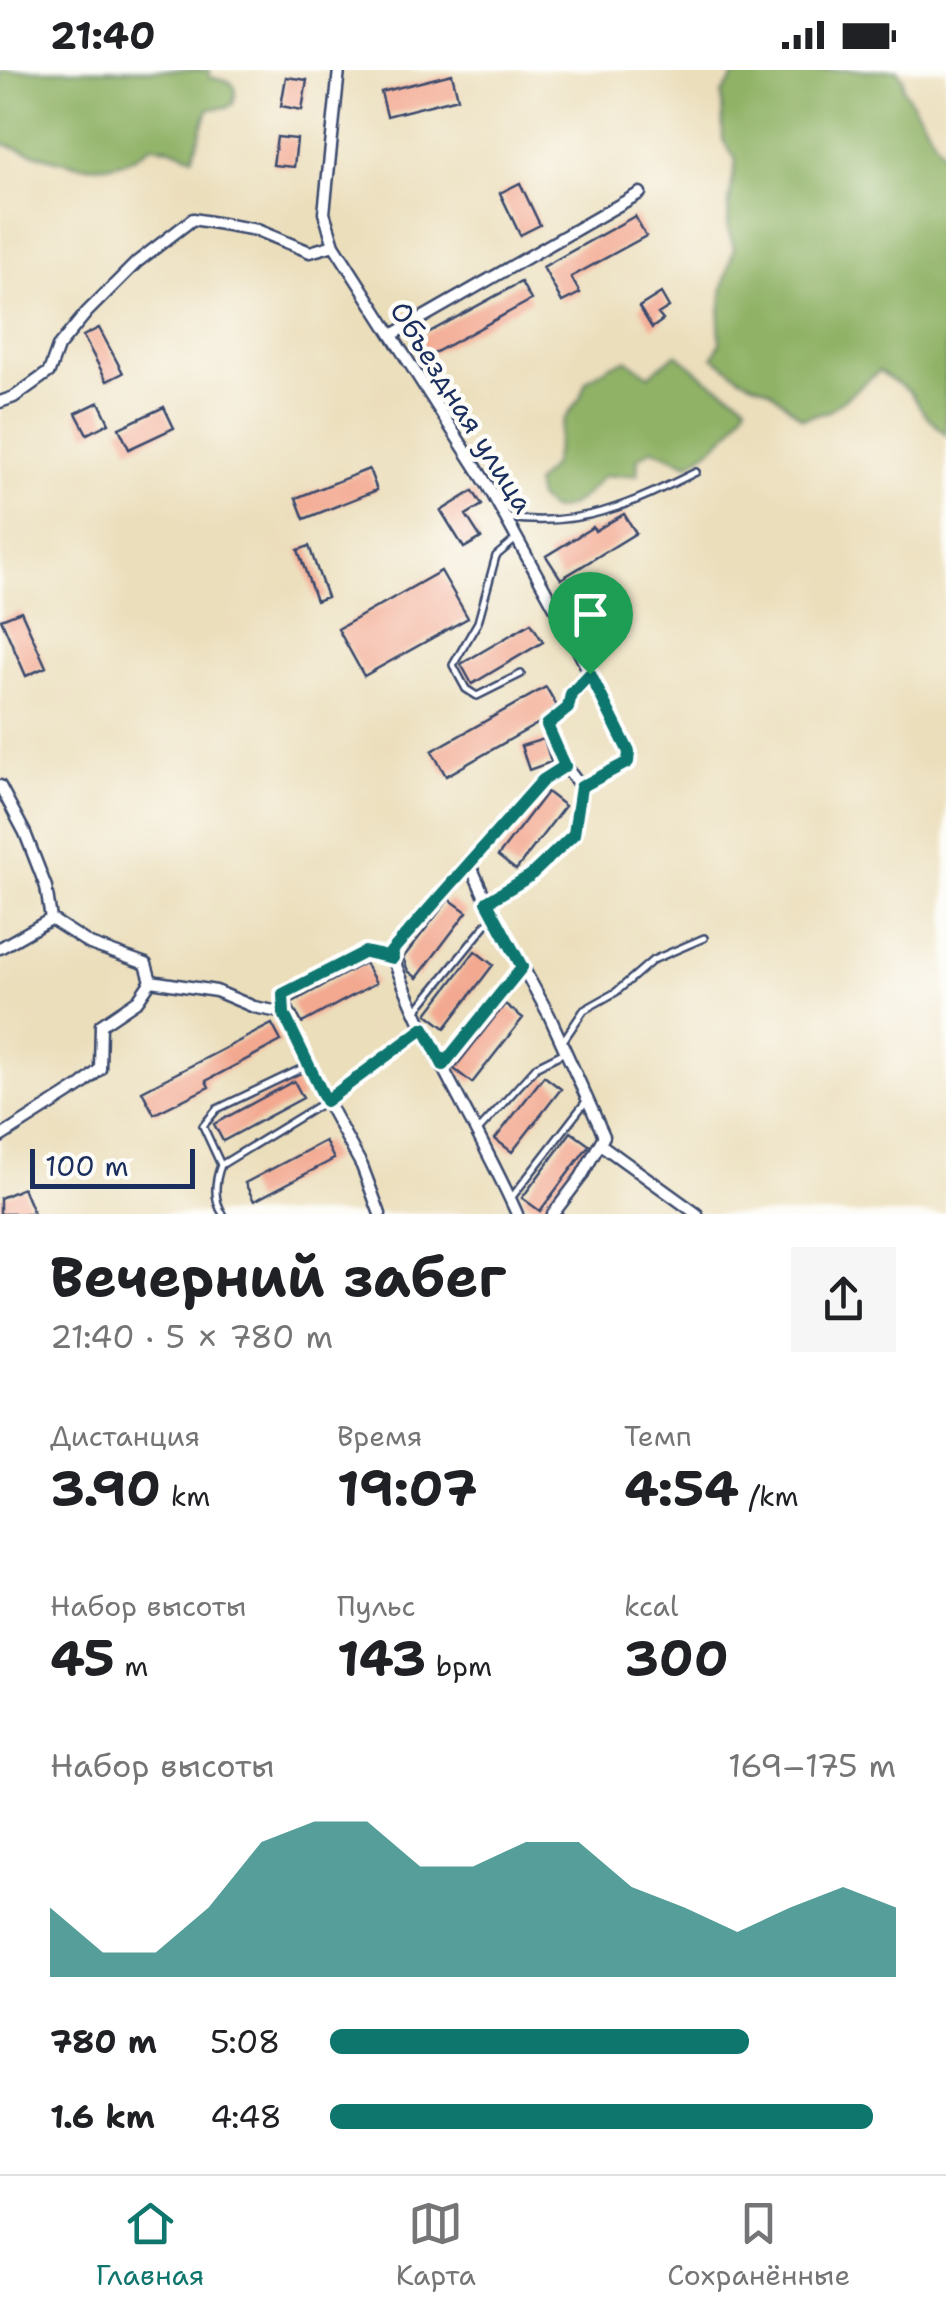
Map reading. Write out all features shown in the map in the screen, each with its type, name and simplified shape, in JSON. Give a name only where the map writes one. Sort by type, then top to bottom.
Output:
[{"type":"street","name":"Объездная улица","points":[[339,70],[324,213],[334,245],[488,486],[629,752],[628,762],[581,787]]},
{"type":"street","points":[[392,335],[640,193]]},
{"type":"street","points":[[0,402],[14,397],[49,372],[58,347],[87,312],[138,262],[193,220],[257,230],[310,252],[334,245]]},
{"type":"street","points":[[487,902],[530,876],[574,834],[581,787],[565,766],[547,725],[568,708],[571,694],[590,674]]},
{"type":"street","points":[[517,1214],[402,984],[391,952],[543,780],[565,766]]},
{"type":"street","points":[[0,786],[25,833],[46,887],[51,919],[90,944],[146,964],[152,980]]},
{"type":"street","points":[[469,862],[604,1136],[554,1214]]},
{"type":"street","points":[[0,948],[51,919]]},
{"type":"street","points":[[152,980],[216,992],[284,1014],[362,1166],[380,1214]]},
{"type":"street","points":[[0,1138],[100,1070],[101,1025],[138,1000],[152,980]]},
{"type":"street","points":[[600,1144],[697,1214]]},
{"type":"lane","points":[[505,518],[559,520],[596,514],[631,504],[696,472]]},
{"type":"lane","points":[[516,538],[496,556],[478,622],[452,664],[466,689],[477,696],[521,674]]},
{"type":"lane","points":[[416,1011],[494,915]]},
{"type":"lane","points":[[478,1132],[537,1066],[563,1047],[584,1010],[616,992],[652,960],[704,938]]},
{"type":"lane","points":[[284,1014],[283,994],[365,952],[393,958]]},
{"type":"lane","points":[[443,1065],[522,967]]},
{"type":"lane","points":[[222,1214],[215,1182],[221,1165],[326,1101],[424,1028]]},
{"type":"lane","points":[[221,1165],[203,1126],[217,1109],[309,1065]]},
{"type":"lane","points":[[510,1199],[587,1100]]},
{"type":"green space","points":[[0,70],[210,70],[209,77],[231,82],[236,90],[233,104],[208,109],[193,157],[171,148],[151,146],[134,158],[115,164],[82,165],[0,143]]},
{"type":"green space","points":[[739,70],[897,70],[903,78],[903,88],[946,158],[946,435],[910,392],[879,371],[829,411],[802,418],[770,390],[742,378],[713,357],[720,343],[723,287],[734,248],[728,229],[736,160],[723,140],[722,94]]},
{"type":"green space","points":[[676,354],[747,404],[723,438],[689,464],[653,449],[638,458],[637,475],[603,476],[581,499],[568,506],[552,510],[538,498],[535,484],[552,466],[563,421],[580,398],[586,381],[627,360],[649,375]]},
{"type":"building","points":[[452,74],[458,98],[387,116],[381,92]]},
{"type":"building","points":[[286,77],[307,80],[302,110],[281,106]]},
{"type":"building","points":[[277,137],[297,139],[294,167],[273,165]]},
{"type":"building","points":[[520,183],[540,225],[520,235],[500,193]]},
{"type":"building","points":[[635,216],[646,236],[571,277],[580,293],[562,302],[543,267]]},
{"type":"building","points":[[521,282],[531,300],[427,357],[417,339]]},
{"type":"building","points":[[661,293],[669,307],[658,314],[663,320],[652,328],[639,307]]},
{"type":"building","points":[[99,328],[123,373],[107,381],[83,336]]},
{"type":"building","points":[[99,402],[109,423],[87,434],[76,413]]},
{"type":"building","points":[[164,407],[174,428],[129,449],[119,428]]},
{"type":"building","points":[[369,469],[377,490],[304,519],[296,498]]},
{"type":"building","points":[[473,491],[482,505],[466,515],[481,538],[464,548],[441,511]]},
{"type":"building","points":[[624,514],[636,533],[561,579],[546,556],[593,527],[595,531]]},
{"type":"building","points":[[309,546],[327,597],[316,601],[298,550]]},
{"type":"building","points":[[441,571],[468,618],[364,676],[338,629]]},
{"type":"building","points":[[21,611],[46,667],[26,676],[1,619]]},
{"type":"building","points":[[531,623],[543,642],[472,684],[461,664]]},
{"type":"building","points":[[546,687],[557,706],[539,723],[446,776],[432,751]]},
{"type":"building","points":[[544,739],[551,762],[529,770],[521,746]]},
{"type":"building","points":[[547,792],[565,806],[516,870],[498,856]]},
{"type":"building","points":[[449,899],[467,912],[417,978],[408,971],[403,958]]},
{"type":"building","points":[[475,951],[493,965],[445,1028],[427,1014]]},
{"type":"building","points":[[365,963],[376,983],[302,1023],[291,1003]]},
{"type":"building","points":[[505,1004],[523,1018],[472,1083],[454,1069]]},
{"type":"building","points":[[272,1024],[281,1041],[206,1081],[209,1087],[154,1114],[142,1091]]},
{"type":"building","points":[[544,1076],[561,1089],[512,1152],[495,1139]]},
{"type":"building","points":[[294,1081],[303,1098],[223,1141],[214,1124]]},
{"type":"building","points":[[571,1132],[589,1145],[540,1211],[522,1198]]},
{"type":"building","points":[[325,1141],[334,1159],[254,1201],[245,1183]]},
{"type":"building","points":[[23,1188],[34,1214],[0,1214],[0,1198]]},
{"type":"route","points":[[590,674],[629,752],[628,762],[581,787],[574,834],[530,876],[487,902],[522,967],[443,1065],[424,1028],[326,1101],[284,1014],[283,994],[365,952],[393,958],[391,952],[469,862],[543,780],[565,766],[547,725],[568,708],[571,694],[590,674]]}]
